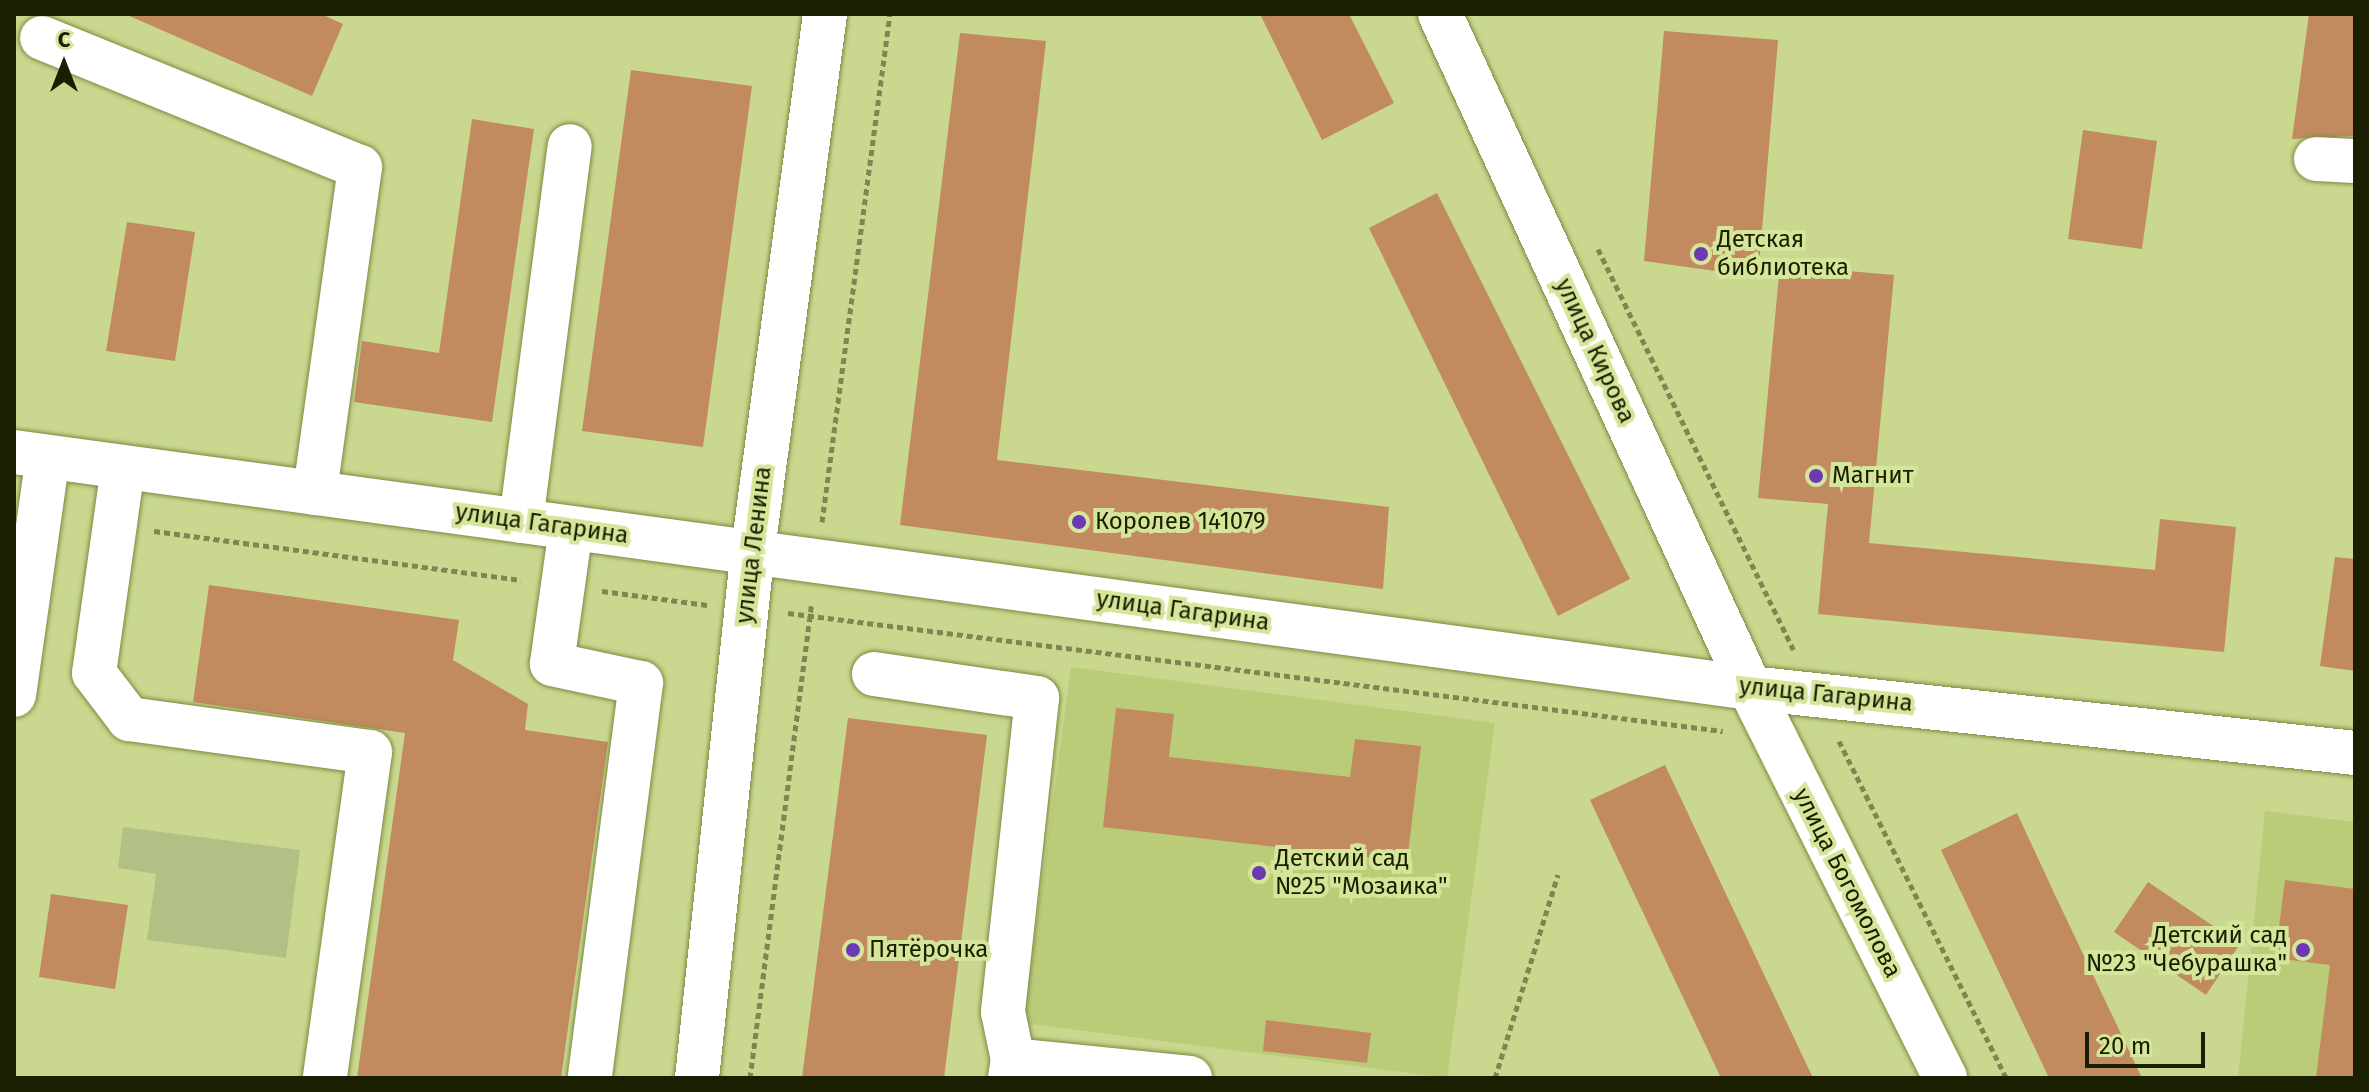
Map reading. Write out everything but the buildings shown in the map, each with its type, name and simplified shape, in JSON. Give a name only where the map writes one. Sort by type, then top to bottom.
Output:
[{"type":"street","name":"улица Ленина","points":[[697,1078],[752,557],[825,14]]},
{"type":"street","name":"улица Кирова","points":[[1440,14],[1750,688]]},
{"type":"street","points":[[42,38],[360,167],[315,493]]},
{"type":"street","points":[[521,521],[570,146]]},
{"type":"street","name":"улица Гагарина","points":[[31,455],[571,528],[752,557],[1750,688],[2355,753]]},
{"type":"street","points":[[14,695],[31,455]]},
{"type":"street","points":[[123,467],[94,673],[129,719],[370,752],[325,1078]]},
{"type":"street","points":[[571,528],[552,664],[641,683],[590,1078]]},
{"type":"street","points":[[874,674],[1037,698],[1003,1012],[1012,1069],[1190,1078]]},
{"type":"street","name":"улица Богомолова","points":[[1750,688],[1945,1078]]},
{"type":"path","points":[[1595,241],[2006,1078]]},
{"type":"path","points":[[115,526],[746,609],[1775,738],[1856,745]]},
{"type":"path","points":[[1495,1078],[1558,875]]},
{"type":"shaded area","name":"Детский сад №25 \"Мозаика\"","points":[[1071,667],[1495,723],[1447,1078],[1023,1023]]},
{"type":"shaded area","name":"Детский сад №23 \"Чебурашка\"","points":[[2265,811],[2355,822],[2355,1078],[2238,1078]]},
{"type":"shaded area","points":[[123,827],[300,850],[286,958],[147,940],[156,874],[118,868]]},
{"type":"place","name":"Детская библиотека","points":[[1701,254]]},
{"type":"place","name":"Магнит","points":[[1816,476]]},
{"type":"place","name":"Королев 141079","points":[[1079,522]]},
{"type":"place","name":"Детский сад №25 \"Мозаика\"","points":[[1259,873]]},
{"type":"place","name":"Пятёрочка","points":[[853,950]]},
{"type":"place","name":"Детский сад №23 \"Чебурашка\"","points":[[2303,950]]}]
